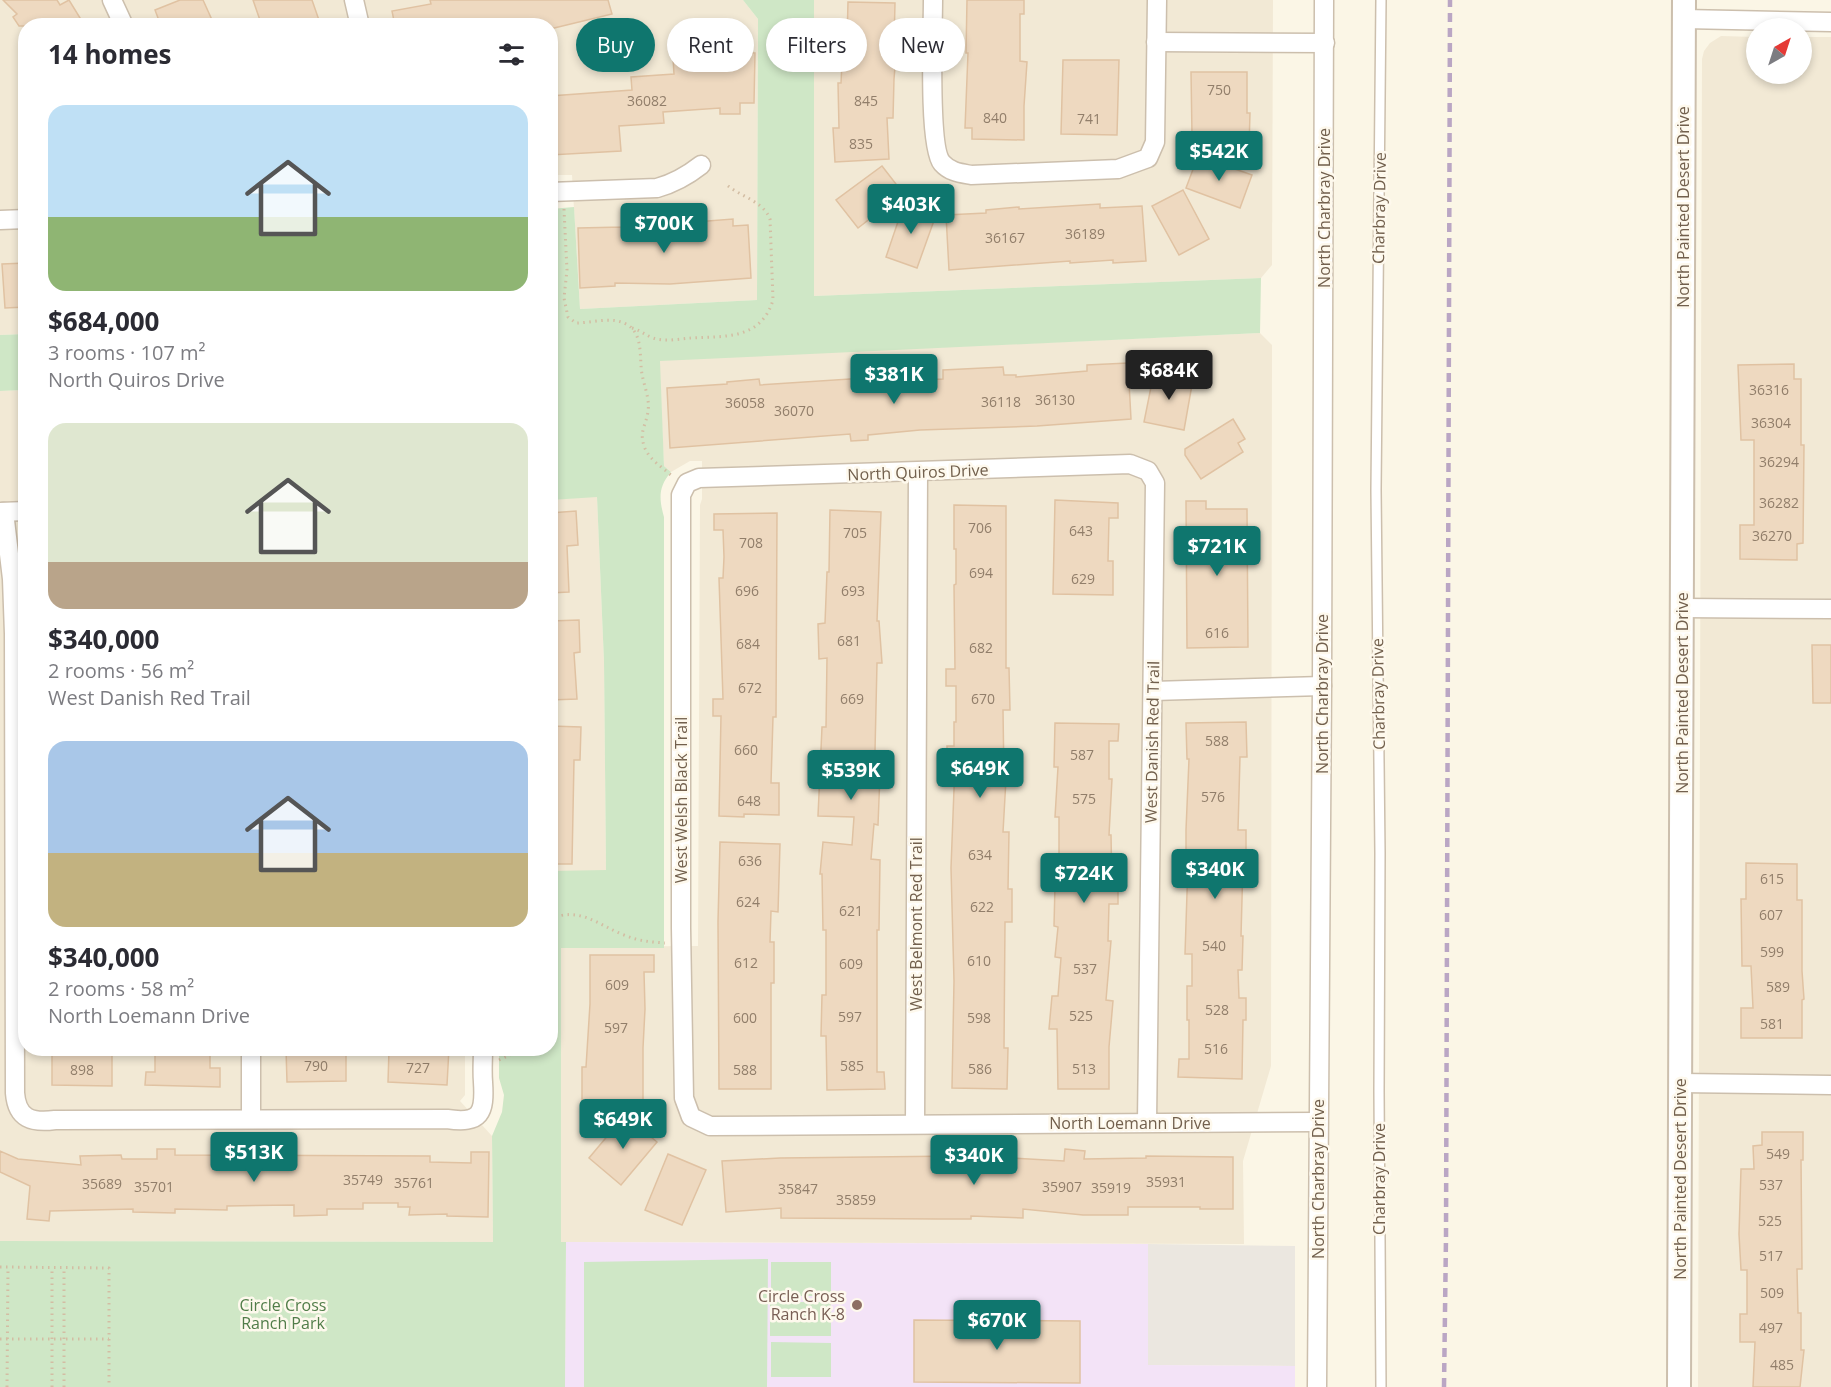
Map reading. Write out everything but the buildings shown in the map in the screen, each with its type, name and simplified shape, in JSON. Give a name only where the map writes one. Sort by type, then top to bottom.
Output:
[{"type":"street","points":[[112,0],[120,18]]},
{"type":"street","points":[[354,0],[358,18]]},
{"type":"street","points":[[933,0],[934,139],[940,162],[952,172],[971,175],[1118,168],[1148,158],[1155,141],[1157,0]]},
{"type":"street","name":"North Charbray Drive","points":[[1317,1387],[1324,0]]},
{"type":"street","points":[[1684,9],[1831,22]]},
{"type":"street","name":"North Painted Desert Drive","points":[[1679,1387],[1684,9]]},
{"type":"street","points":[[1156,42],[1325,43]]},
{"type":"street","points":[[558,198],[657,188],[674,183],[701,165]]},
{"type":"street","points":[[0,220],[18,219]]},
{"type":"street","name":"North Quiros Drive","points":[[680,479],[918,473],[1130,464],[1148,471]]},
{"type":"street","name":"West Danish Red Trail","points":[[1147,1122],[1155,483],[1148,471]]},
{"type":"street","name":"West Belmont Red Trail","points":[[915,1124],[918,473]]},
{"type":"street","name":"West Welsh Black Trail","points":[[680,479],[681,928],[684,1098],[691,1117]]},
{"type":"street","points":[[18,511],[2,512],[12,579],[14,634],[8,944],[15,1093],[16,1104],[23,1114],[30,1120],[39,1122],[251,1119],[447,1119],[464,1121],[472,1119],[483,1107],[489,1056]]},
{"type":"street","points":[[1683,608],[1831,609]]},
{"type":"street","points":[[1153,691],[1322,686]]},
{"type":"street","points":[[251,1056],[251,1119]]},
{"type":"street","points":[[1680,1083],[1831,1085]]},
{"type":"street","name":"North Loemann Drive","points":[[691,1117],[710,1126],[1318,1122]]},
{"type":"lane","name":"Charbray Drive","points":[[1381,0],[1376,490],[1380,853],[1381,1387]]},
{"type":"path","points":[[558,205],[567,270],[564,298],[568,317],[576,323],[617,321],[654,338],[733,335],[746,332],[756,326],[770,311],[773,300],[770,219],[760,205],[740,195],[727,185]]},
{"type":"path","points":[[632,328],[638,339],[641,354],[640,368],[648,401],[642,441],[651,458],[680,479]]},
{"type":"path","points":[[558,916],[569,913],[582,915],[635,939],[667,943]]},
{"type":"path","points":[[0,1267],[109,1268],[109,1387]]},
{"type":"path","points":[[7,1387],[8,1268]]},
{"type":"path","points":[[52,1268],[52,1387]]},
{"type":"path","points":[[64,1268],[64,1387]]},
{"type":"path","points":[[0,1339],[109,1339]]},
{"type":"shaded area","points":[[0,0],[743,0],[758,19],[757,300],[580,309],[572,175],[558,175],[558,18],[18,18],[18,334],[0,335]]},
{"type":"shaded area","points":[[814,0],[1273,0],[1272,265],[1261,278],[814,296],[814,72],[867,72],[867,18],[814,18]]},
{"type":"shaded area","points":[[1721,36],[1746,37],[1746,84],[1812,84],[1812,37],[1831,37],[1831,1387],[1698,1387],[1702,59],[1710,43]]},
{"type":"shaded area","points":[[1260,333],[1272,345],[1271,1066],[1243,1161],[1244,1244],[561,1242],[561,947],[698,946],[702,461],[690,461],[671,472],[664,466],[659,360]]},
{"type":"shaded area","points":[[18,390],[18,1056],[465,1056],[465,1095],[460,1101],[492,1136],[493,1242],[0,1241],[0,391]]},
{"type":"shaded area","points":[[597,496],[604,662],[606,871],[558,871],[558,499]]},
{"type":"shaded area","name":"Circle Cross Ranch K-8","points":[[566,1242],[1148,1244],[1148,1365],[1295,1366],[1295,1387],[565,1387]]},
{"type":"shaded area","points":[[1148,1244],[1295,1246],[1295,1366],[1148,1365]]},
{"type":"green space","name":"Circle Cross Ranch Park","points":[[743,0],[814,0],[814,18],[766,18],[766,72],[814,72],[814,296],[1261,278],[1260,333],[660,361],[664,466],[671,472],[662,488],[661,499],[664,517],[664,948],[561,948],[561,1242],[566,1242],[565,1387],[0,1387],[0,1241],[493,1242],[492,1136],[502,1112],[504,1095],[499,1078],[499,1056],[558,1056],[558,871],[606,870],[604,662],[597,497],[558,500],[558,208],[574,207],[580,309],[757,300],[758,19]]},
{"type":"green space","points":[[18,334],[18,390],[0,391],[0,335]]},
{"type":"green space","points":[[768,1259],[767,1387],[584,1387],[584,1262]]},
{"type":"green space","points":[[771,1262],[831,1262],[831,1296],[771,1296]]},
{"type":"green space","points":[[770,1302],[831,1302],[831,1336],[770,1336]]},
{"type":"green space","points":[[771,1342],[831,1343],[831,1377],[771,1377]]},
{"type":"railway","points":[[1444,1387],[1450,0]]},
{"type":"place","name":"Circle Cross Ranch K-8","points":[[857,1305]]}]
